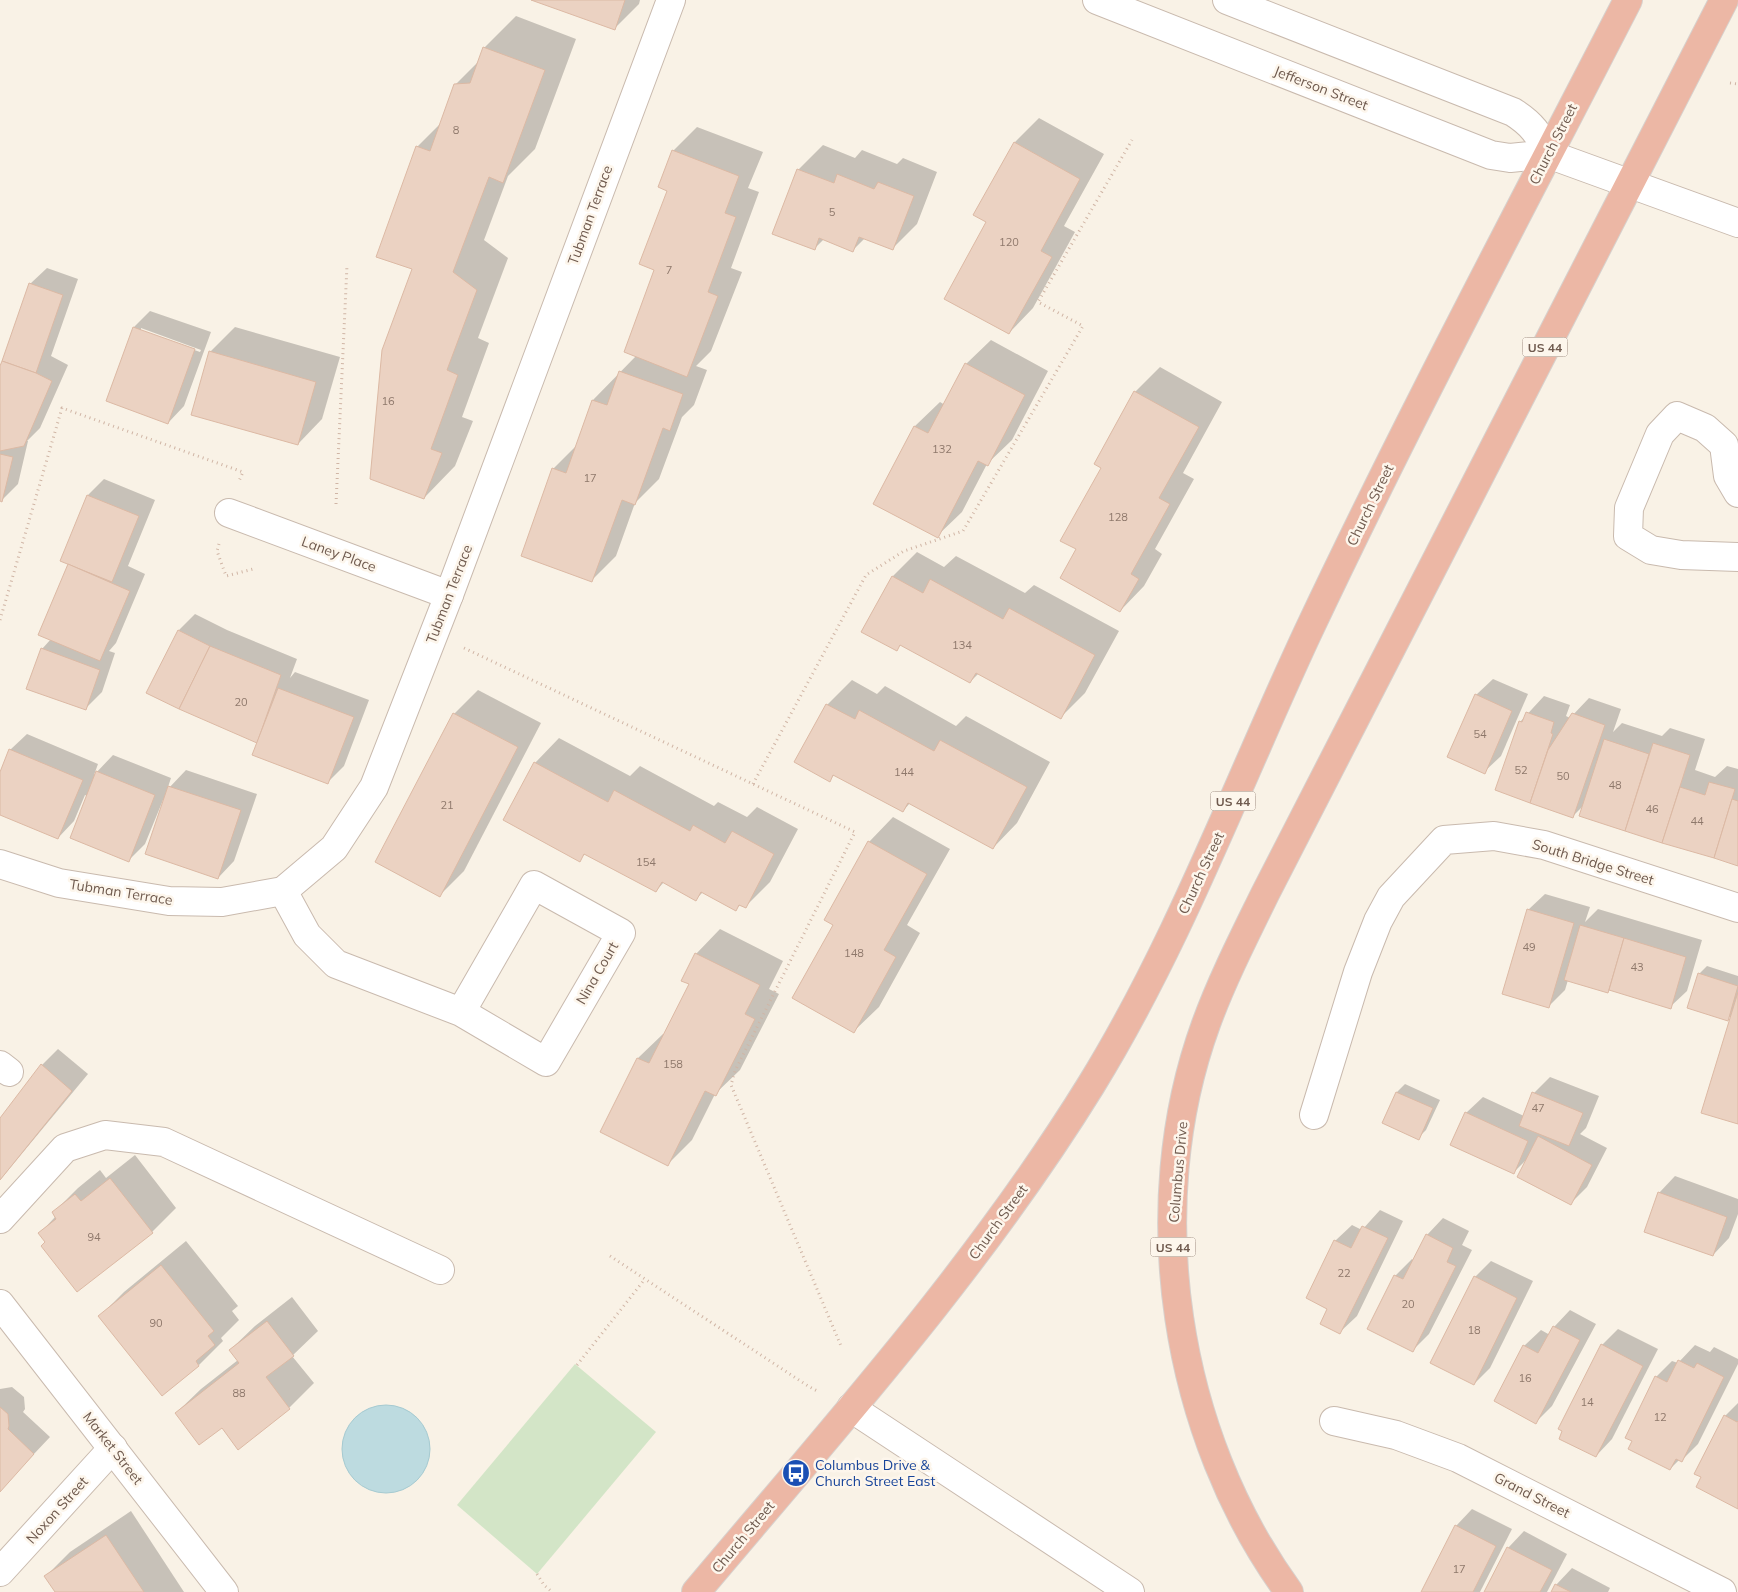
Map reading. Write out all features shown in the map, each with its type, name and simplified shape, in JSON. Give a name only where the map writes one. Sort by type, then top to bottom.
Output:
[{"type":"highway","name":"Church Street","points":[[696,1592],[935,1306],[1016,1198],[1056,1140],[1089,1087],[1129,1018],[1189,900],[1307,634],[1369,506],[1628,0]]},
{"type":"highway","name":"US 44","points":[[1629,184],[1724,0]]},
{"type":"highway","name":"Columbus Drive","points":[[1289,1592],[1273,1569],[1242,1515],[1226,1481],[1201,1414],[1178,1312],[1173,1247],[1175,1165],[1180,1127],[1196,1058],[1219,992],[1265,894],[1629,184]]},
{"type":"street","name":"Tubman Terrace","points":[[0,864],[59,883],[169,901],[222,902],[283,891],[334,848],[374,787],[434,634],[671,0]]},
{"type":"street","name":"Jefferson Street","points":[[1097,0],[1491,155],[1510,158],[1548,154],[1738,223]]},
{"type":"street","points":[[1228,0],[1513,112],[1527,121],[1540,136],[1548,154]]},
{"type":"street","points":[[1738,493],[1728,476],[1724,446],[1705,428],[1677,416],[1660,434],[1629,508],[1628,536],[1650,550],[1681,555],[1738,557]]},
{"type":"street","name":"Laney Place","points":[[228,513],[449,594]]},
{"type":"street","name":"South Bridge Street","points":[[1314,1115],[1358,972],[1378,921],[1391,896],[1444,840],[1494,836],[1544,846],[1738,908]]},
{"type":"street","name":"Nina Court","points":[[283,891],[307,935],[336,964],[461,1012],[546,1062],[621,933],[534,886],[461,1012]]},
{"type":"street","points":[[0,1219],[65,1148],[105,1135],[115,1136],[164,1142],[440,1270]]},
{"type":"street","name":"Market Street","points":[[0,1304],[224,1592]]},
{"type":"street","points":[[851,1408],[1130,1592]]},
{"type":"street","name":"Grand Street","points":[[1334,1421],[1396,1435],[1458,1458],[1722,1592]]},
{"type":"street","name":"Noxon Street","points":[[0,1572],[113,1448]]},
{"type":"path","points":[[1730,83],[1738,84]]},
{"type":"path","points":[[753,784],[866,575],[904,551],[963,531],[1082,326],[1038,302],[1132,140]]},
{"type":"path","points":[[336,504],[347,265]]},
{"type":"path","points":[[0,620],[62,408],[242,472],[216,551],[226,576],[254,569]]},
{"type":"path","points":[[434,634],[855,832],[735,1071],[731,1086],[841,1346]]},
{"type":"path","points":[[610,1256],[808,1386]]},
{"type":"path","points":[[577,1365],[645,1279]]},
{"type":"path","points":[[537,1574],[544,1585],[552,1592]]},
{"type":"green space","points":[[575,1364],[656,1432],[537,1574],[457,1505]]},
{"type":"water","points":[[386,1405],[403,1409],[417,1418],[426,1432],[430,1449],[426,1466],[417,1480],[403,1489],[386,1493],[369,1489],[355,1480],[346,1466],[342,1449],[346,1432],[355,1418],[369,1409]]},
{"type":"building","points":[[531,0],[625,0],[615,30]]},
{"type":"building","points":[[483,47],[545,70],[503,183],[489,177],[453,272],[477,290],[447,370],[458,375],[431,449],[442,453],[424,499],[370,479],[382,350],[412,269],[376,257],[416,146],[430,151],[454,84],[470,83]]},
{"type":"building","points":[[1014,142],[1080,179],[1041,251],[1052,257],[1009,334],[944,299],[986,222],[973,215]]},
{"type":"building","points":[[672,150],[739,176],[725,213],[736,217],[708,292],[718,296],[687,377],[624,352],[654,270],[639,264],[667,191],[658,187]]},
{"type":"building","points":[[797,169],[834,183],[837,174],[874,189],[878,182],[914,196],[893,250],[859,237],[853,252],[819,238],[815,250],[772,234]]},
{"type":"building","points":[[29,283],[63,295],[36,373],[2,361]]},
{"type":"building","points":[[133,327],[195,349],[168,424],[106,401]]},
{"type":"building","points":[[209,351],[316,382],[298,445],[191,415]]},
{"type":"building","points":[[2,361],[52,381],[24,446],[0,451],[0,366]]},
{"type":"building","points":[[965,363],[1025,395],[988,466],[978,461],[938,538],[873,504],[914,426],[928,433]]},
{"type":"building","points":[[619,371],[683,394],[670,431],[663,428],[635,505],[622,500],[592,582],[521,556],[552,468],[566,473],[592,400],[607,405]]},
{"type":"building","points":[[1134,391],[1199,427],[1159,498],[1170,504],[1131,574],[1139,579],[1120,612],[1060,578],[1076,549],[1060,541],[1101,468],[1094,464]]},
{"type":"building","points":[[0,454],[13,457],[2,502],[0,501]]},
{"type":"building","points":[[87,495],[139,516],[112,582],[60,561]]},
{"type":"building","points":[[68,564],[130,591],[100,661],[38,635]]},
{"type":"building","points":[[892,576],[923,593],[930,579],[1003,619],[1009,608],[1095,655],[1061,719],[976,673],[970,683],[900,645],[897,651],[861,632]]},
{"type":"building","points":[[178,630],[210,646],[179,709],[146,693]]},
{"type":"building","points":[[210,646],[281,675],[257,743],[179,709]]},
{"type":"building","points":[[41,648],[100,670],[86,710],[26,689]]},
{"type":"building","points":[[278,688],[354,717],[328,784],[252,755]]},
{"type":"building","points":[[1475,694],[1512,711],[1485,774],[1447,757]]},
{"type":"building","points":[[826,704],[855,719],[859,710],[934,751],[940,740],[1027,787],[993,849],[908,803],[903,812],[833,775],[830,782],[794,762]]},
{"type":"building","points":[[1526,712],[1554,722],[1551,733],[1553,734],[1530,803],[1495,790],[1519,721],[1522,722]]},
{"type":"building","points":[[453,713],[518,747],[440,897],[375,862]]},
{"type":"building","points":[[1572,713],[1605,725],[1573,818],[1530,803],[1548,750]]},
{"type":"building","points":[[1604,739],[1649,754],[1625,831],[1579,816]]},
{"type":"building","points":[[1653,743],[1690,755],[1662,843],[1625,831]]},
{"type":"building","points":[[9,749],[83,780],[58,839],[0,815],[0,772]]},
{"type":"building","points":[[534,762],[608,802],[614,790],[690,831],[693,825],[725,843],[732,831],[774,854],[746,908],[739,905],[736,911],[701,892],[696,901],[662,882],[656,892],[584,854],[580,862],[503,820]]},
{"type":"building","points":[[96,771],[155,795],[129,862],[70,838]]},
{"type":"building","points":[[1709,782],[1735,789],[1714,858],[1662,843],[1680,787],[1705,795]]},
{"type":"building","points":[[168,786],[241,810],[218,879],[145,854]]},
{"type":"building","points":[[1732,799],[1738,801],[1738,866],[1714,858]]},
{"type":"building","points":[[868,841],[927,874],[884,950],[896,957],[854,1033],[792,998],[833,925],[824,920]]},
{"type":"building","points":[[1527,909],[1574,923],[1549,1008],[1502,994]]},
{"type":"building","points":[[1580,925],[1624,938],[1608,993],[1564,980]]},
{"type":"building","points":[[1624,938],[1686,957],[1671,1009],[1609,990]]},
{"type":"building","points":[[695,953],[760,985],[745,1014],[755,1019],[716,1096],[705,1091],[668,1166],[600,1132],[637,1058],[649,1063],[689,984],[681,981]]},
{"type":"building","points":[[1698,973],[1738,986],[1728,1021],[1687,1008]]},
{"type":"building","points":[[1738,992],[1738,1124],[1701,1113]]},
{"type":"building","points":[[41,1064],[72,1091],[0,1180],[0,1118]]},
{"type":"building","points":[[1396,1092],[1433,1108],[1419,1140],[1382,1123]]},
{"type":"building","points":[[1532,1092],[1583,1113],[1569,1146],[1519,1126]]},
{"type":"building","points":[[1465,1112],[1528,1141],[1514,1174],[1450,1145]]},
{"type":"building","points":[[1538,1136],[1592,1165],[1571,1205],[1517,1177]]},
{"type":"building","points":[[110,1178],[153,1233],[77,1292],[41,1246],[45,1242],[38,1233],[56,1219],[52,1212],[75,1194],[81,1201]]},
{"type":"building","points":[[1658,1192],[1727,1217],[1713,1256],[1644,1232]]},
{"type":"building","points":[[1362,1226],[1388,1238],[1340,1334],[1320,1324],[1327,1309],[1306,1298],[1334,1240],[1351,1248]]},
{"type":"building","points":[[1426,1234],[1453,1248],[1447,1262],[1456,1266],[1413,1352],[1367,1329],[1394,1275],[1403,1279]]},
{"type":"building","points":[[161,1265],[214,1331],[208,1336],[215,1345],[196,1361],[199,1366],[162,1396],[98,1316]]},
{"type":"building","points":[[1474,1276],[1517,1298],[1474,1385],[1430,1363]]},
{"type":"building","points":[[267,1321],[294,1356],[266,1377],[290,1409],[238,1450],[222,1428],[199,1445],[175,1413],[239,1363],[229,1350]]},
{"type":"building","points":[[1553,1326],[1580,1340],[1536,1424],[1494,1401],[1523,1345],[1538,1353]]},
{"type":"building","points":[[1601,1344],[1643,1366],[1596,1457],[1559,1439],[1562,1431],[1558,1429]]},
{"type":"building","points":[[1678,1360],[1694,1368],[1697,1363],[1724,1377],[1682,1462],[1676,1459],[1670,1470],[1628,1449],[1632,1441],[1625,1438],[1655,1376],[1667,1382]]},
{"type":"building","points":[[0,1407],[8,1414],[8,1429],[34,1454],[0,1492]]},
{"type":"building","points":[[1724,1415],[1738,1421],[1738,1509],[1696,1487],[1701,1477],[1694,1474]]},
{"type":"building","points":[[1455,1525],[1496,1546],[1473,1592],[1421,1592]]},
{"type":"building","points":[[106,1535],[144,1592],[55,1592],[44,1576]]},
{"type":"building","points":[[1507,1547],[1552,1570],[1540,1592],[1484,1592]]},
{"type":"building","points":[[1555,1584],[1571,1592],[1551,1592]]},
{"type":"place","name":"Columbus Drive & Church Street East","points":[[796,1473]]}]
